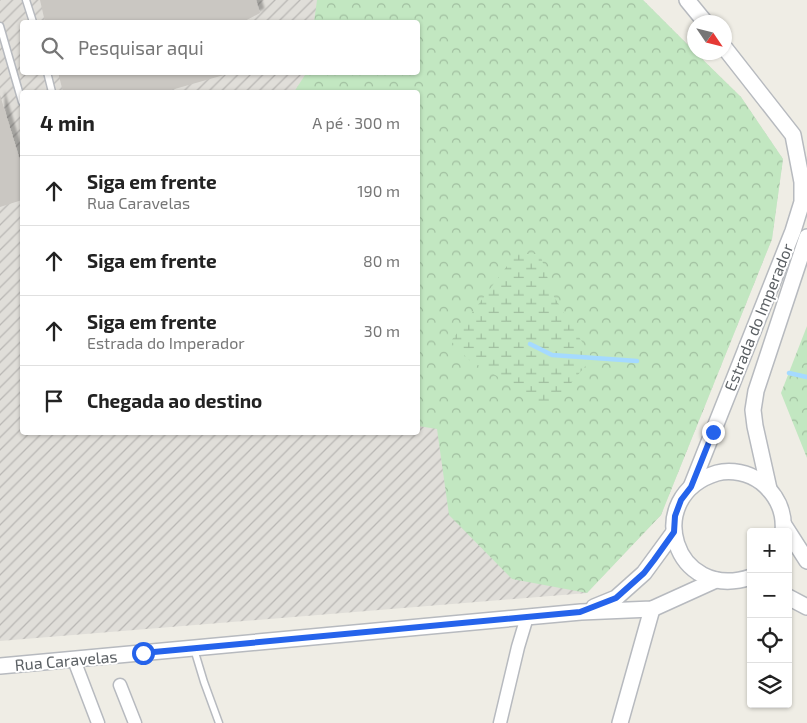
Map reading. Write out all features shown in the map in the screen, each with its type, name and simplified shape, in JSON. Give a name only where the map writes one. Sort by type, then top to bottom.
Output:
[{"type":"street","points":[[687,0],[699,15]]},
{"type":"street","name":"Estrada do Imperador","points":[[674,532],[675,516],[681,500],[691,487],[793,230],[802,202],[802,182],[793,135],[732,57]]},
{"type":"street","points":[[793,135],[807,144]]},
{"type":"street","points":[[783,528],[780,506],[770,489],[753,410],[756,391],[807,237]]},
{"type":"street","points":[[691,487],[705,477],[722,472],[740,472],[756,478],[770,489]]},
{"type":"street","points":[[674,532],[678,549],[687,563],[700,574],[716,580],[733,582],[747,579]]},
{"type":"street","points":[[580,612],[616,598],[644,573],[674,532]]},
{"type":"street","points":[[792,540],[807,561]]},
{"type":"street","points":[[580,612],[652,609],[716,580]]},
{"type":"street","points":[[792,599],[807,608]]},
{"type":"street","points":[[620,723],[652,609]]},
{"type":"street","name":"Rua Caravelas","points":[[0,666],[580,612]]},
{"type":"street","points":[[500,723],[527,617]]},
{"type":"street","points":[[74,660],[98,723]]},
{"type":"street","points":[[120,685],[135,723]]},
{"type":"lane","points":[[26,0],[32,20]]},
{"type":"lane","points":[[0,26],[20,95]]},
{"type":"lane","points":[[48,75],[52,90]]},
{"type":"lane","points":[[194,648],[219,723]]},
{"type":"shaded area","points":[[0,0],[643,0],[687,44],[687,60],[703,60],[741,97],[783,159],[772,239],[661,515],[587,593],[0,641]]},
{"type":"green space","points":[[317,0],[643,0],[687,44],[687,60],[703,60],[741,97],[783,159],[772,239],[661,515],[587,593],[512,579],[449,515],[437,429],[420,426],[420,90],[295,90],[305,75],[420,75],[420,20],[314,20]]},
{"type":"green space","points":[[516,254],[540,254],[553,295],[592,358],[548,411],[497,376],[469,360],[451,341]]},
{"type":"green space","points":[[807,326],[807,458],[781,393]]},
{"type":"building","points":[[40,0],[256,0],[260,13],[247,20],[45,20]]},
{"type":"building","points":[[59,75],[224,75],[171,90],[62,90]]},
{"type":"building","points":[[0,95],[20,160],[20,201],[0,207]]},
{"type":"waterway","points":[[530,344],[552,355],[637,361]]},
{"type":"waterway","points":[[789,373],[807,377]]},
{"type":"route","points":[[143,653],[580,612],[616,598],[644,573],[674,532],[675,516],[681,500],[691,487],[713,432]]}]
